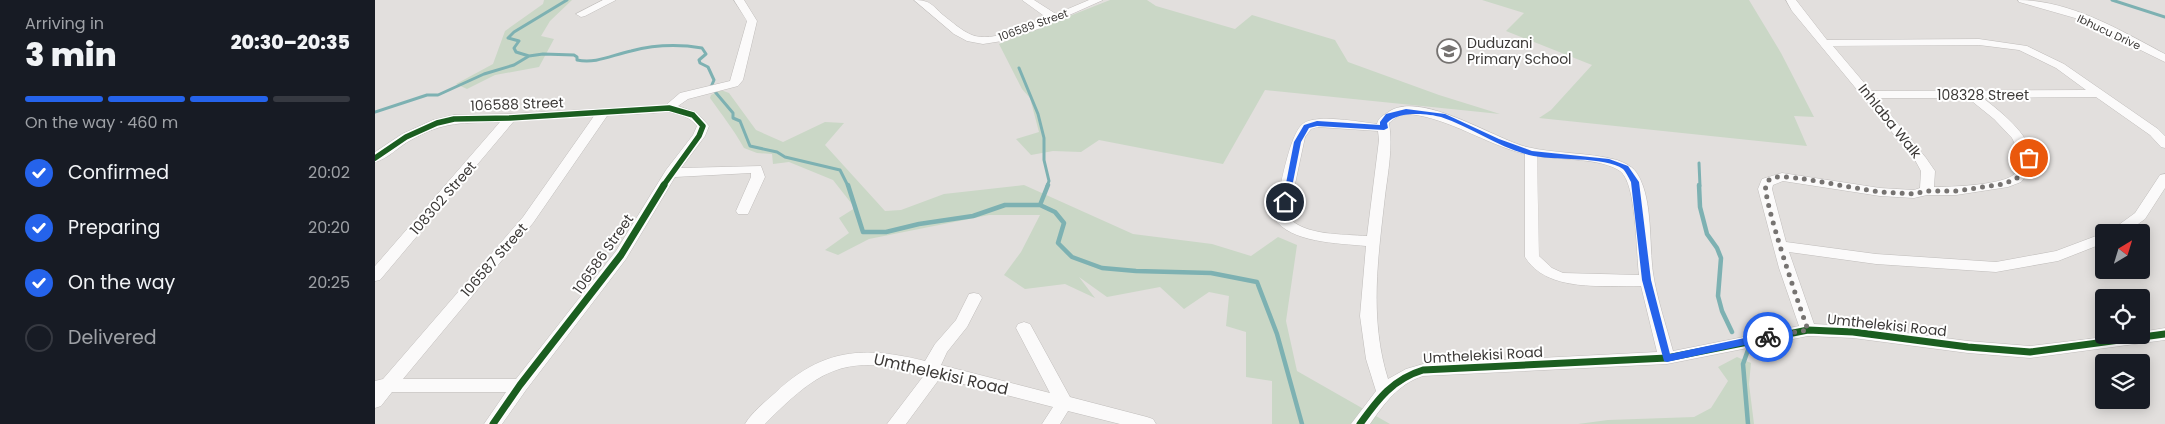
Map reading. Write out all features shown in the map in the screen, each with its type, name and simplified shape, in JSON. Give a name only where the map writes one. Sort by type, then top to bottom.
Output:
[{"type":"street","points":[[581,14],[611,0]]},
{"type":"street","points":[[669,108],[683,96],[734,84],[737,80],[752,21],[739,0]]},
{"type":"street","name":"106589 Street","points":[[919,0],[961,32],[979,40],[998,39],[1098,0]]},
{"type":"street","points":[[1027,0],[1054,18]]},
{"type":"street","name":"Inhlaba Walk","points":[[1791,0],[1796,9],[1923,162],[1928,171],[1927,191]]},
{"type":"street","name":"Ibhucu Drive","points":[[2023,0],[2075,15],[2165,60]]},
{"type":"street","points":[[1825,43],[1979,42],[2010,45],[2045,57],[2154,132],[2165,144]]},
{"type":"street","name":"108328 Street","points":[[1869,95],[2098,93]]},
{"type":"street","points":[[1808,330],[1786,268],[1765,190],[1767,182],[1773,178],[1798,178],[1887,192],[1914,194],[1927,191],[1947,192],[2003,184],[2016,179],[2029,166],[2027,154],[2017,137],[1990,108],[1972,94]]},
{"type":"street","name":"106588 Street","points":[[375,158],[406,136],[437,123],[469,117],[510,118],[669,108]]},
{"type":"street","name":"106586 Street","points":[[493,424],[520,385],[621,255],[671,173],[699,136],[703,126],[700,120],[689,113],[669,108]]},
{"type":"street","name":"106587 Street","points":[[375,401],[381,386],[528,220],[603,112]]},
{"type":"street","points":[[1384,391],[1374,359],[1369,326],[1369,293],[1385,140],[1383,122],[1389,116],[1399,112],[1434,113],[1531,153],[1609,161],[1626,168],[1635,182],[1647,280],[1667,358]]},
{"type":"street","name":"108302 Street","points":[[375,276],[510,118]]},
{"type":"street","points":[[1373,242],[1297,231],[1288,227],[1281,218],[1298,142],[1307,126],[1317,123],[1384,128]]},
{"type":"street","points":[[1531,153],[1532,257],[1535,261],[1547,272],[1562,278],[1647,280]]},
{"type":"street","points":[[671,173],[756,169],[758,177],[743,211]]},
{"type":"street","points":[[2129,224],[2140,216],[2165,178]]},
{"type":"street","points":[[1781,246],[1876,259],[1974,268],[2058,256],[2095,242]]},
{"type":"street","points":[[896,424],[936,371],[932,364],[941,348],[962,323],[974,298]]},
{"type":"street","points":[[1024,328],[1064,403],[1051,424]]},
{"type":"street","name":"Umthelekisi Road","points":[[1361,424],[1384,391],[1399,379],[1423,370],[1667,358],[1808,330],[1853,332],[1968,348],[2030,352],[2165,334]]},
{"type":"street","name":"Umthelekisi Road","points":[[754,424],[805,377],[831,362],[847,358],[879,357],[1147,424]]},
{"type":"street","points":[[381,386],[520,385]]},
{"type":"green space","points":[[544,0],[572,0],[550,21],[541,36],[554,39],[539,67],[495,75],[467,89],[456,84],[493,64],[505,31],[543,4]]},
{"type":"green space","points":[[1110,0],[1147,0],[1156,6],[1235,29],[1252,15],[1335,40],[1348,62],[1439,95],[1500,114],[1265,90],[1223,164],[1099,140],[1081,152],[1053,151],[1031,155],[1016,139],[1039,132],[1030,98],[1022,89],[999,44]]},
{"type":"green space","points":[[1482,0],[1749,0],[1781,53],[1814,117],[1794,116],[1807,146],[1539,118],[1551,110],[1592,65],[1506,31],[1524,13]]},
{"type":"green space","points":[[721,90],[729,93],[756,130],[783,142],[825,122],[844,123],[825,145],[885,211],[901,210],[944,194],[1024,185],[1133,234],[1212,244],[1251,256],[1278,237],[1297,245],[1286,321],[1297,371],[1390,424],[1272,424],[1272,381],[1246,377],[1246,332],[1226,326],[1229,296],[1209,292],[1184,309],[1160,287],[1107,297],[1079,277],[1095,298],[1065,284],[1025,289],[1004,275],[1021,252],[1040,215],[989,215],[869,239],[838,255],[825,250],[849,233],[839,218],[855,208],[833,180],[789,162],[773,164],[772,154],[757,153],[744,148],[710,98],[711,95]]},
{"type":"green space","points":[[1737,357],[1751,363],[1749,384],[1754,424],[1578,424],[1608,420],[1694,417],[1711,408],[1728,381],[1718,367]]},
{"type":"waterway","points":[[529,56],[516,52],[514,48],[519,41],[508,38],[514,32],[567,0]]},
{"type":"waterway","points":[[2112,0],[2165,17]]},
{"type":"waterway","points":[[529,56],[543,54],[574,55],[577,57],[577,60],[591,61],[657,46],[702,48],[706,54],[699,60],[700,63],[708,67],[714,80],[711,87],[733,113],[733,118],[740,121],[750,146],[777,152],[785,157],[840,170],[848,186]]},
{"type":"waterway","points":[[375,112],[427,95],[438,95],[484,74],[514,65],[529,56]]},
{"type":"waterway","points":[[1019,68],[1038,114],[1044,138],[1044,160],[1049,181],[1047,186]]},
{"type":"waterway","points":[[1699,163],[1700,186]]},
{"type":"waterway","points":[[848,185],[863,232],[886,232],[919,224],[973,216],[1005,205],[1040,205]]},
{"type":"waterway","points":[[1040,205],[1048,185]]},
{"type":"waterway","points":[[1699,185],[1700,207],[1707,234],[1717,248],[1721,258],[1718,296],[1722,311],[1732,332]]},
{"type":"waterway","points":[[1040,205],[1055,212],[1064,223],[1058,243],[1072,257],[1102,268],[1211,273],[1257,282],[1277,334],[1302,424]]},
{"type":"waterway","points":[[1748,350],[1743,364],[1748,424]]},
{"type":"cycle path","points":[[375,158],[406,137],[437,123],[454,119],[510,118],[669,108],[693,115],[703,126],[699,136],[671,173],[621,255],[520,385],[493,424]]},
{"type":"cycle path","points":[[1360,424],[1386,390],[1402,378],[1423,370],[1667,358],[1808,330],[1853,332],[1968,347],[2030,352],[2165,334]]},
{"type":"way so far","points":[[1768,337],[1808,330],[1786,268],[1765,190],[1767,182],[1777,177],[1782,177],[1900,194],[1914,194],[1927,191],[1947,192],[2011,182],[2028,168],[2029,158]]},
{"type":"place","name":"Duduzani Primary School","points":[[1449,51]]},
{"type":"route","points":[[1285,202],[1299,137],[1307,126],[1317,123],[1384,128],[1383,122],[1385,119],[1399,112],[1406,111],[1442,115],[1531,153],[1609,161],[1626,168],[1634,178],[1647,280],[1667,358],[1768,337]]}]
